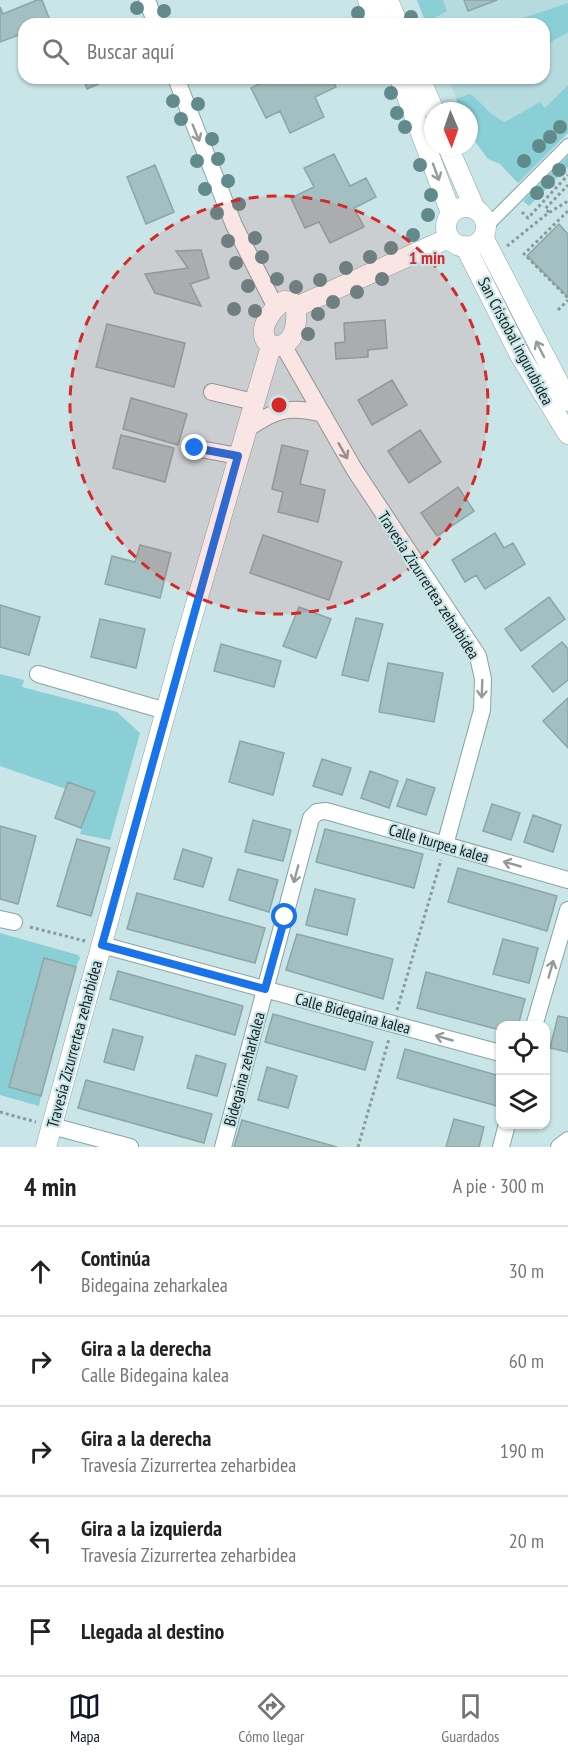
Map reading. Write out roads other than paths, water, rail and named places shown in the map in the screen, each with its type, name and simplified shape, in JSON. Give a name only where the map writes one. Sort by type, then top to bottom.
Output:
[{"type":"street","points":[[147,0],[154,18]]},
{"type":"street","points":[[368,0],[376,18]]},
{"type":"street","points":[[388,0],[396,18]]},
{"type":"street","points":[[178,84],[234,225],[275,306]]},
{"type":"street","points":[[402,84],[451,213]]},
{"type":"street","points":[[423,84],[430,102]]},
{"type":"street","points":[[296,307],[471,237],[511,202],[568,145]]},
{"type":"street","points":[[452,156],[475,208],[485,220],[471,237]]},
{"type":"street","points":[[471,237],[446,230],[447,221],[451,213],[462,207],[475,208]]},
{"type":"street","name":"San Cristobal ingurubidea","points":[[471,237],[493,256],[568,401]]},
{"type":"street","name":"San Cristobal ingurubidea","points":[[471,237],[520,355],[568,434]]},
{"type":"street","points":[[284,301],[291,302],[296,307],[297,318],[292,338],[277,345],[266,340],[264,334],[269,315],[275,306],[284,301]]},
{"type":"street","name":"Travesía Zizurrertea zeharbidea","points":[[46,1147],[245,431],[277,345]]},
{"type":"street","name":"Travesía Zizurrertea zeharbidea","points":[[277,345],[323,414],[354,469],[478,656],[483,679],[482,710],[443,850]]},
{"type":"street","points":[[212,392],[254,402]]},
{"type":"street","points":[[245,431],[266,416],[287,410],[306,410],[323,414]]},
{"type":"street","points":[[195,448],[238,456]]},
{"type":"street","points":[[38,674],[166,711]]},
{"type":"street","name":"Calle Iturpea kalea","points":[[311,818],[317,812],[326,811],[443,850],[568,880]]},
{"type":"street","name":"Bidegaina zeharkalea","points":[[223,1147],[311,818]]},
{"type":"street","points":[[535,1021],[568,910]]},
{"type":"street","name":"Calle Bidegaina kalea","points":[[102,945],[496,1052]]},
{"type":"street","points":[[52,1126],[130,1147]]},
{"type":"street","points":[[501,1147],[506,1129]]},
{"type":"street","points":[[559,1147],[568,1140]]}]
